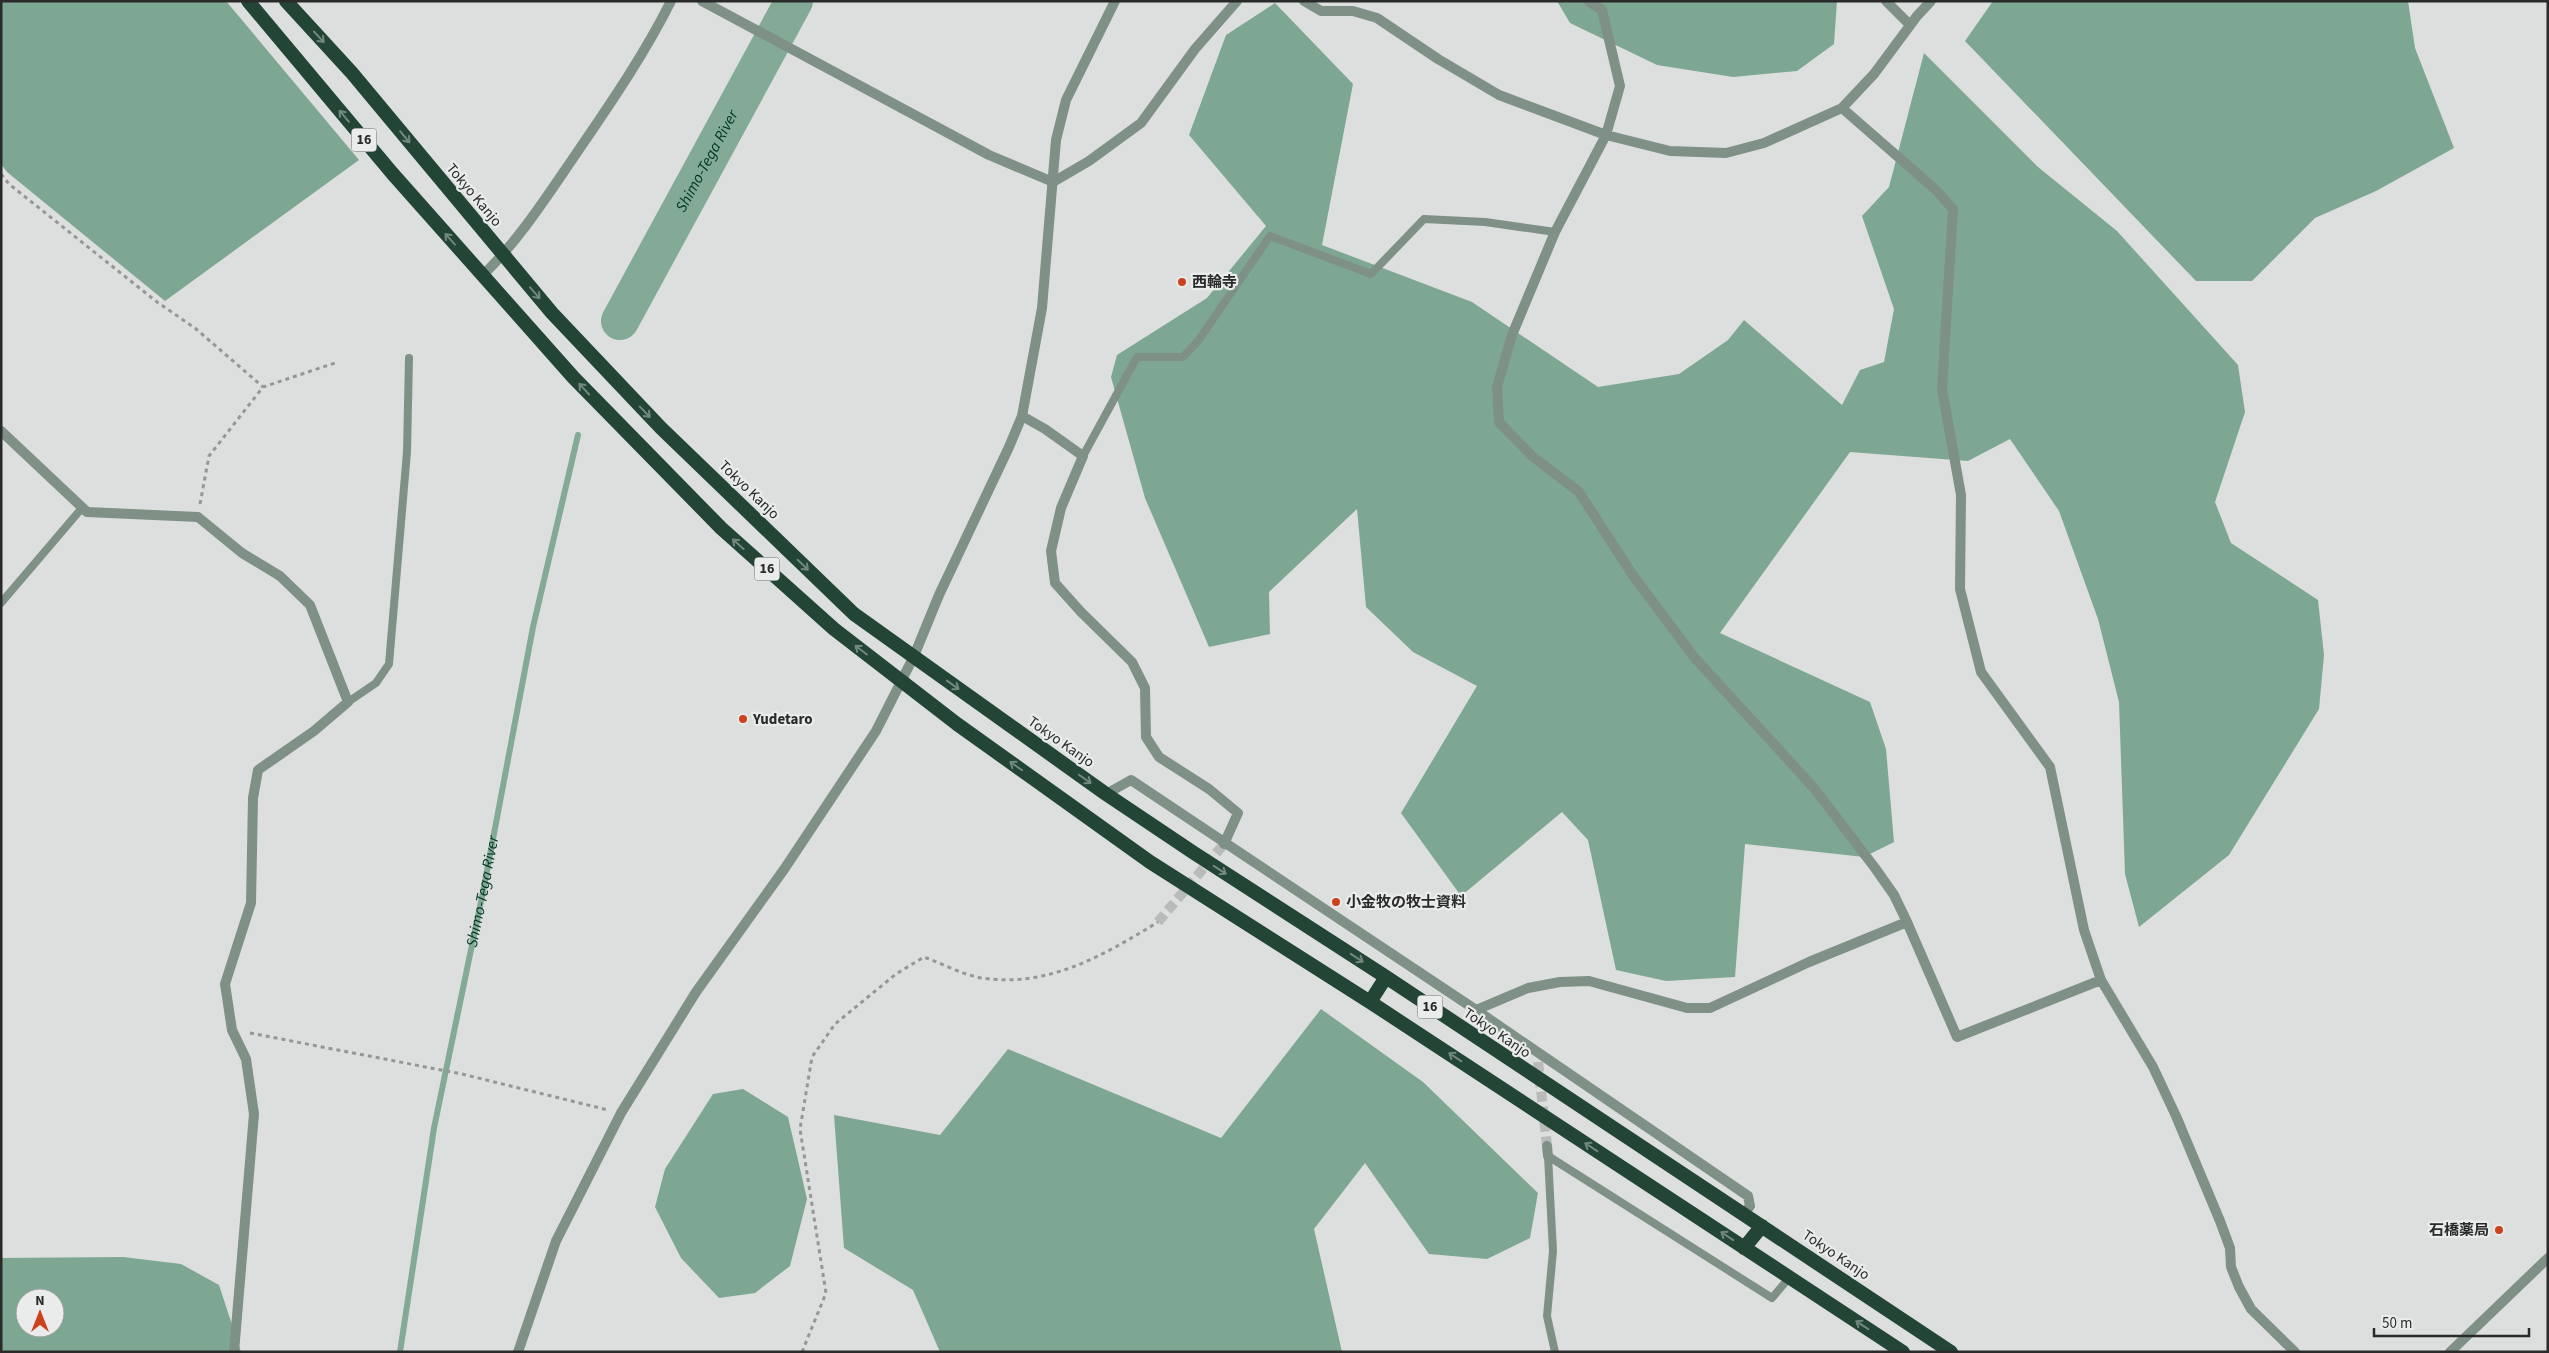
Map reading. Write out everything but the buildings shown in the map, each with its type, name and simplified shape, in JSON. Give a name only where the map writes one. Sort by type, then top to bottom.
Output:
[{"type":"highway","name":"16","points":[[248,1],[392,173],[573,377],[720,528],[834,630],[957,724],[1150,862],[1370,1002],[1903,1352]]},
{"type":"highway","name":"Tokyo Kanjo","points":[[286,1],[352,73],[552,314],[661,428],[854,614],[1106,794],[1744,1213],[1951,1352]]},
{"type":"highway","points":[[1370,1002],[1386,977]]},
{"type":"highway","points":[[1744,1248],[1762,1226]]},
{"type":"street","points":[[483,275],[503,256],[528,224],[643,54],[671,1]]},
{"type":"street","points":[[702,1],[989,155],[1053,182]]},
{"type":"street","points":[[518,1352],[556,1241],[621,1113],[696,992],[785,868],[876,731],[900,679],[914,656],[939,595],[1022,416],[1042,308],[1056,140],[1066,100],[1115,1]]},
{"type":"street","points":[[1053,182],[1089,160],[1141,123],[1195,49],[1236,1]]},
{"type":"street","points":[[1304,1],[1321,11],[1353,11],[1377,18],[1438,59],[1499,95],[1606,135],[1670,151],[1726,153],[1764,143],[1842,108],[1874,74],[1910,25],[1931,1]]},
{"type":"street","points":[[1588,1],[1602,10],[1620,86],[1606,135],[1556,232],[1512,334],[1497,387],[1499,422],[1532,456],[1579,492],[1632,574],[1694,658],[1814,788],[1880,874],[1894,895],[1907,922],[1957,1037],[2101,980]]},
{"type":"street","points":[[1886,1],[1910,25]]},
{"type":"street","points":[[1842,108],[1936,190],[1953,209],[1942,390],[1961,496],[1960,589],[1981,672],[2050,767],[2084,930],[2101,980],[2153,1067],[2176,1116],[2230,1248],[2231,1267],[2239,1287],[2251,1309],[2295,1352]]},
{"type":"street","points":[[1022,416],[1046,429],[1083,456],[1061,508],[1050,551],[1055,583],[1081,612],[1132,662],[1145,688],[1146,737],[1158,757],[1209,789],[1238,813],[1224,844]]},
{"type":"street","points":[[1,431],[87,512],[198,517],[242,553],[280,576],[310,605],[348,702],[314,731],[258,770],[253,798],[251,903],[225,984],[232,1030],[246,1059],[254,1114],[234,1352]]},
{"type":"street","points":[[1106,794],[1131,780],[1224,844],[1476,1010],[1538,1057],[1748,1196],[1750,1206],[1744,1213]]},
{"type":"street","points":[[1476,1010],[1528,988],[1560,982],[1589,981],[1686,1008],[1710,1008],[1809,962],[1907,922]]},
{"type":"street","points":[[2450,1352],[2548,1258]]},
{"type":"lane","points":[[1083,456],[1137,357],[1183,357],[1198,342],[1270,236],[1371,274],[1424,218],[1485,222],[1556,232]]},
{"type":"lane","points":[[348,702],[376,683],[389,664],[408,452],[410,358]]},
{"type":"lane","points":[[1,603],[82,508]]},
{"type":"lane","points":[[1555,1352],[1547,1316],[1553,1251],[1547,1151],[1772,1298],[1789,1278]]},
{"type":"path","points":[[1,174],[9,184],[157,302],[195,328],[263,387]]},
{"type":"path","points":[[198,517],[209,456],[263,387],[338,362]]},
{"type":"path","points":[[802,1352],[826,1293],[800,1129],[812,1057],[835,1024],[896,974],[924,957],[982,978],[1036,979],[1086,963],[1158,922]]},
{"type":"path","points":[[232,1030],[462,1074],[621,1113]]},
{"type":"green space","points":[[1,1],[226,1],[359,160],[165,301],[7,172],[1,164]]},
{"type":"green space","points":[[1557,1],[1837,1],[1834,44],[1797,71],[1733,77],[1657,65],[1570,23]]},
{"type":"green space","points":[[1993,1],[2408,1],[2415,48],[2454,148],[2376,191],[2315,218],[2252,281],[2196,281],[1965,41]]},
{"type":"green space","points":[[1275,3],[1353,84],[1322,245],[1472,302],[1598,387],[1679,374],[1728,340],[1744,320],[1842,405],[1860,370],[1884,362],[1894,309],[1862,216],[1889,187],[1924,53],[2038,167],[2117,231],[2238,365],[2245,412],[2215,502],[2231,543],[2318,600],[2324,655],[2319,709],[2229,855],[2139,927],[2125,874],[2119,702],[2098,619],[2059,511],[2010,439],[1968,461],[1850,452],[1720,633],[1870,702],[1886,749],[1894,842],[1864,857],[1745,844],[1735,977],[1666,981],[1616,970],[1588,840],[1562,812],[1461,896],[1401,813],[1477,686],[1413,652],[1366,607],[1357,509],[1269,592],[1270,634],[1209,647],[1145,498],[1111,377],[1117,355],[1207,298],[1266,226],[1189,135],[1226,35]]},
{"type":"green space","points":[[1321,1009],[1423,1082],[1538,1193],[1530,1238],[1487,1259],[1429,1254],[1365,1163],[1314,1229],[1342,1352],[940,1352],[913,1290],[844,1248],[834,1115],[940,1135],[1008,1049],[1221,1138]]},
{"type":"green space","points":[[743,1089],[788,1117],[807,1199],[790,1266],[755,1293],[719,1298],[681,1258],[655,1207],[665,1169],[713,1094]]},
{"type":"green space","points":[[123,1257],[181,1264],[219,1285],[241,1352],[1,1352],[1,1258]]},
{"type":"waterway","name":"Shimo-Tega River","points":[[620,321],[794,1]]},
{"type":"waterway","name":"Shimo-Tega River","points":[[400,1352],[434,1128],[483,892],[533,627],[578,435]]},
{"type":"tunnel","points":[[1158,922],[1224,844]]},
{"type":"tunnel","points":[[1538,1062],[1547,1146]]},
{"type":"place","name":"西輪寺","points":[[1182,282]]},
{"type":"place","name":"Yudetaro","points":[[743,719]]},
{"type":"place","name":"小金牧の牧士資料","points":[[1336,902]]},
{"type":"place","name":"石橋薬局","points":[[2499,1230]]}]
